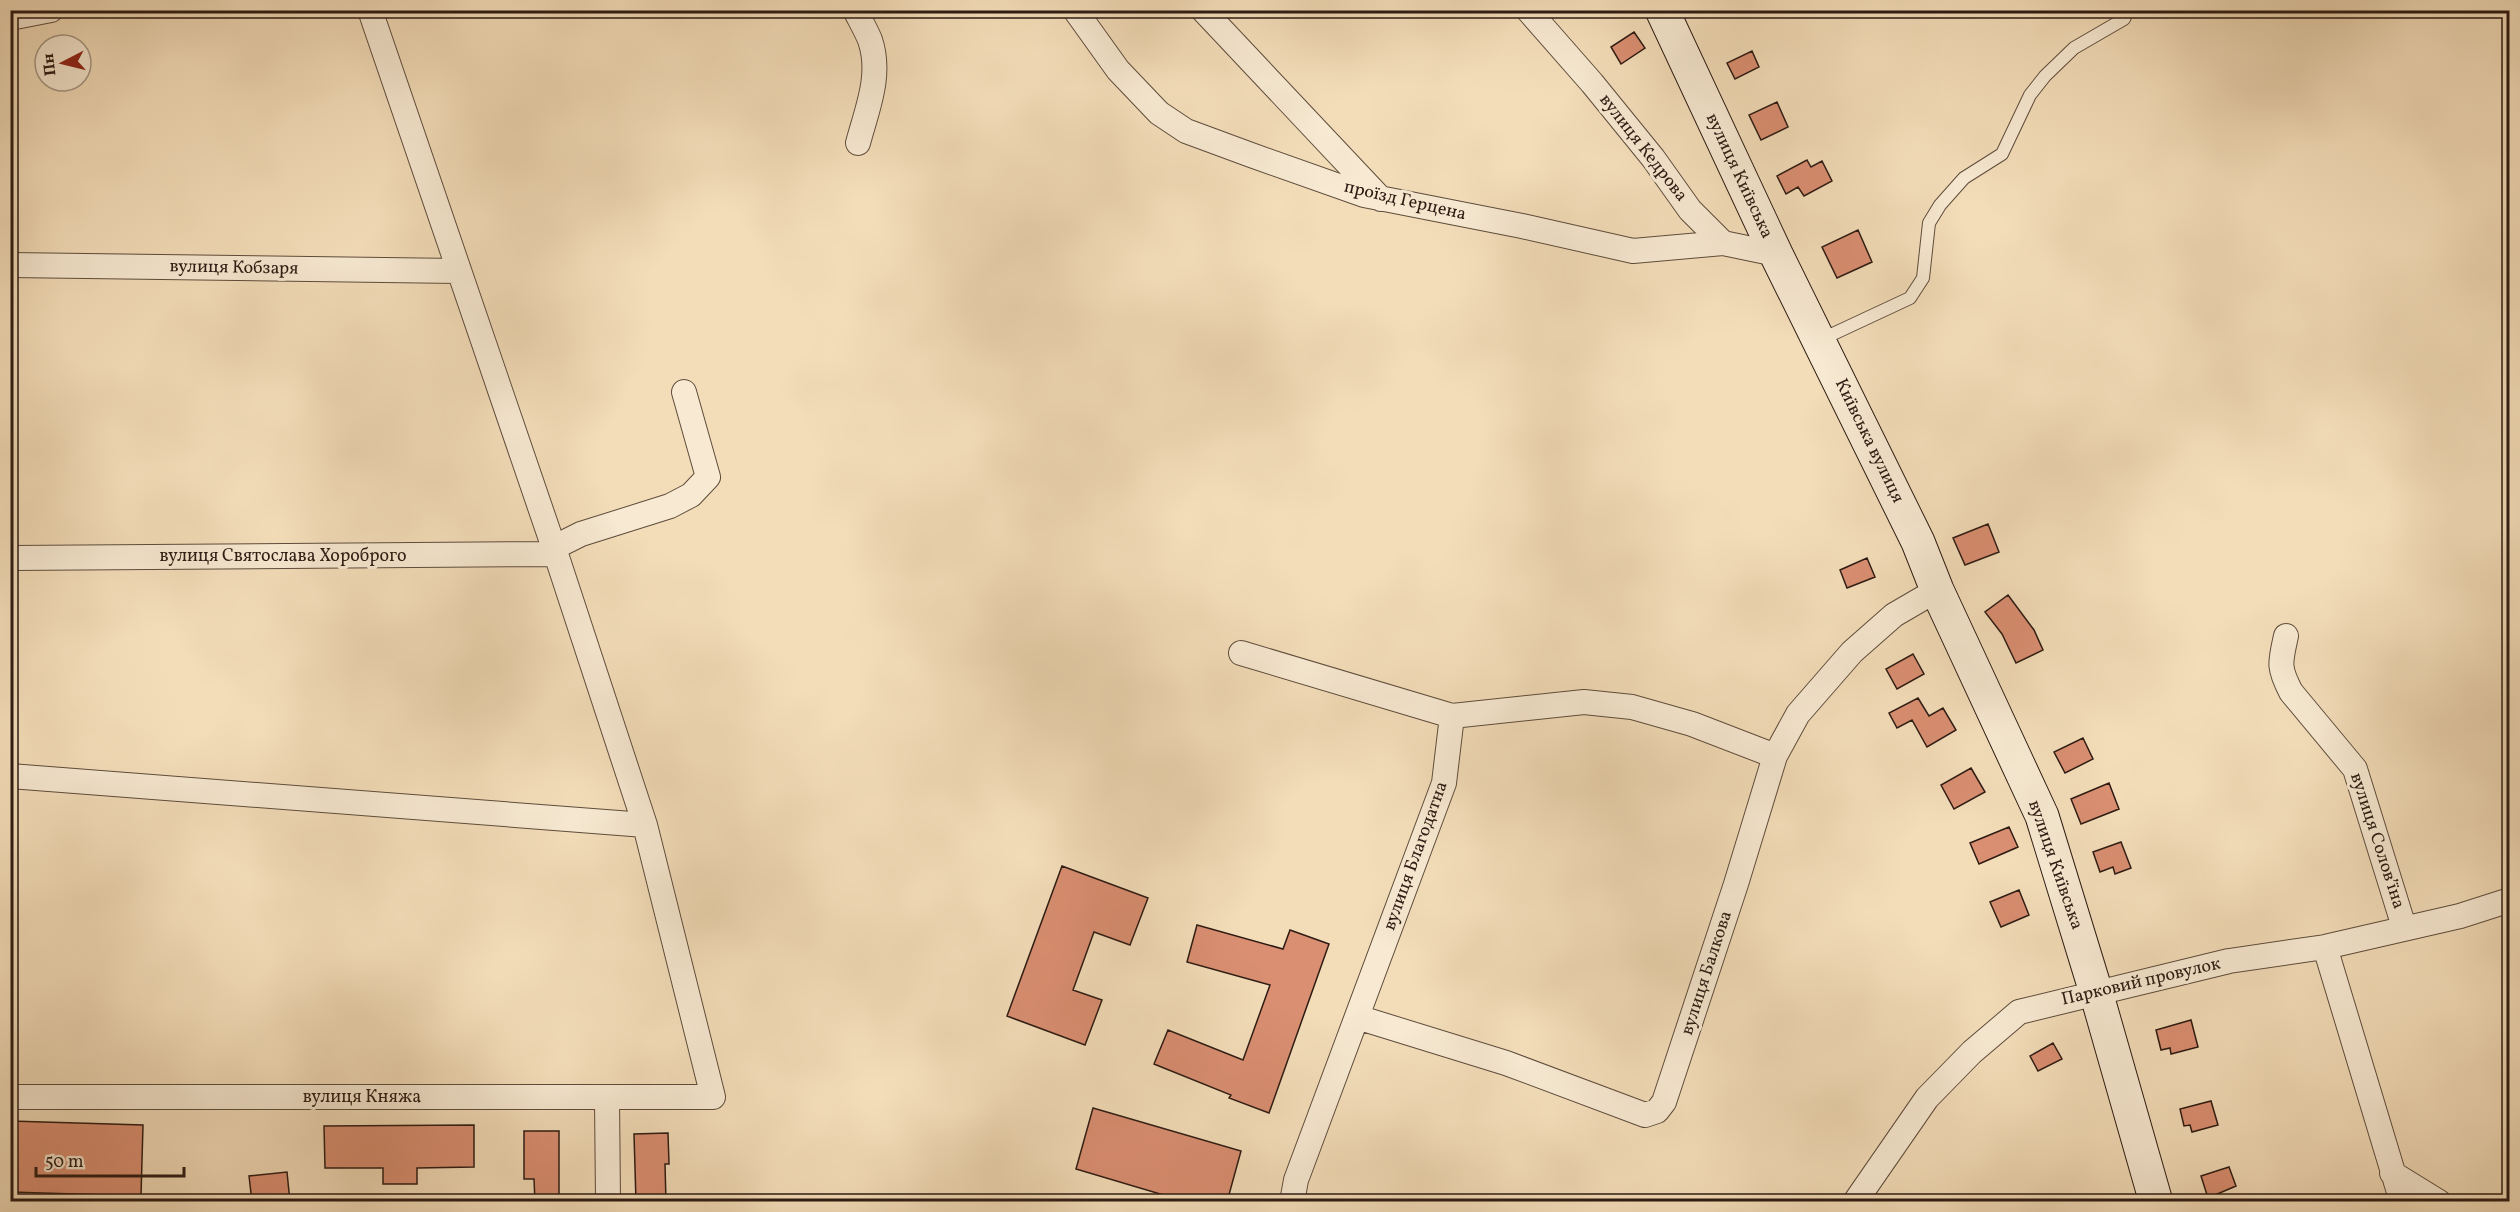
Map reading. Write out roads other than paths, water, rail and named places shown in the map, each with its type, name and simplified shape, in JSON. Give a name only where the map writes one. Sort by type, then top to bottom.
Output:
[{"type":"main road","name":"вулиця Київська","points":[[1662,10],[1776,255],[1820,340]]},
{"type":"main road","name":"Київська вулиця","points":[[1820,340],[1918,542]]},
{"type":"main road","name":"вулиця Київська","points":[[1918,542],[1937,590],[2042,816],[2157,1202]]},
{"type":"street","points":[[10,18],[51,10]]},
{"type":"street","points":[[10,776],[645,825],[370,10]]},
{"type":"street","points":[[855,10],[870,40],[875,62],[874,85],[858,143]]},
{"type":"street","name":"проїзд Герцена","points":[[1075,10],[1118,70],[1160,113],[1186,131],[1364,195],[1381,199],[1522,226],[1633,251],[1723,243]]},
{"type":"street","points":[[1203,10],[1381,199]]},
{"type":"street","name":"вулиця Кедрова","points":[[1528,10],[1653,158],[1690,210],[1723,243]]},
{"type":"street","points":[[1723,243],[1776,255]]},
{"type":"street","name":"вулиця Кобзаря","points":[[10,265],[458,271]]},
{"type":"street","points":[[554,551],[581,534],[670,506],[691,495],[708,477],[684,392]]},
{"type":"street","name":"вулиця Святослава Хороброго","points":[[10,558],[554,551]]},
{"type":"street","name":"вулиця Балкова","points":[[1357,1017],[1506,1063],[1645,1115],[1657,1111],[1664,1102],[1737,884],[1775,756],[1798,714],[1852,652],[1894,615],[1937,590]]},
{"type":"street","name":"вулиця Соловʼїна","points":[[2286,636],[2280,667],[2284,679],[2291,692],[2355,769],[2404,927]]},
{"type":"street","points":[[1241,653],[1452,716],[1584,702],[1632,707],[1692,724],[1775,756]]},
{"type":"street","name":"вулиця Благодатна","points":[[1292,1202],[1296,1180],[1444,783],[1452,716]]},
{"type":"street","name":"вулиця Княжа","points":[[10,1097],[713,1097],[645,825]]},
{"type":"street","name":"Парковий провулок","points":[[1855,1202],[1927,1098],[1972,1052],[2019,1012],[2229,962],[2325,947],[2404,927],[2460,916],[2510,900]]},
{"type":"street","points":[[2325,947],[2402,1202]]},
{"type":"street","points":[[607,1098],[608,1202]]},
{"type":"street","points":[[2392,1173],[2439,1202]]},
{"type":"lane","points":[[1820,340],[1910,298],[1923,278],[1929,223],[1940,205],[1964,178],[2002,154],[2030,95],[2045,75],[2074,48],[2124,19],[2128,10]]}]
